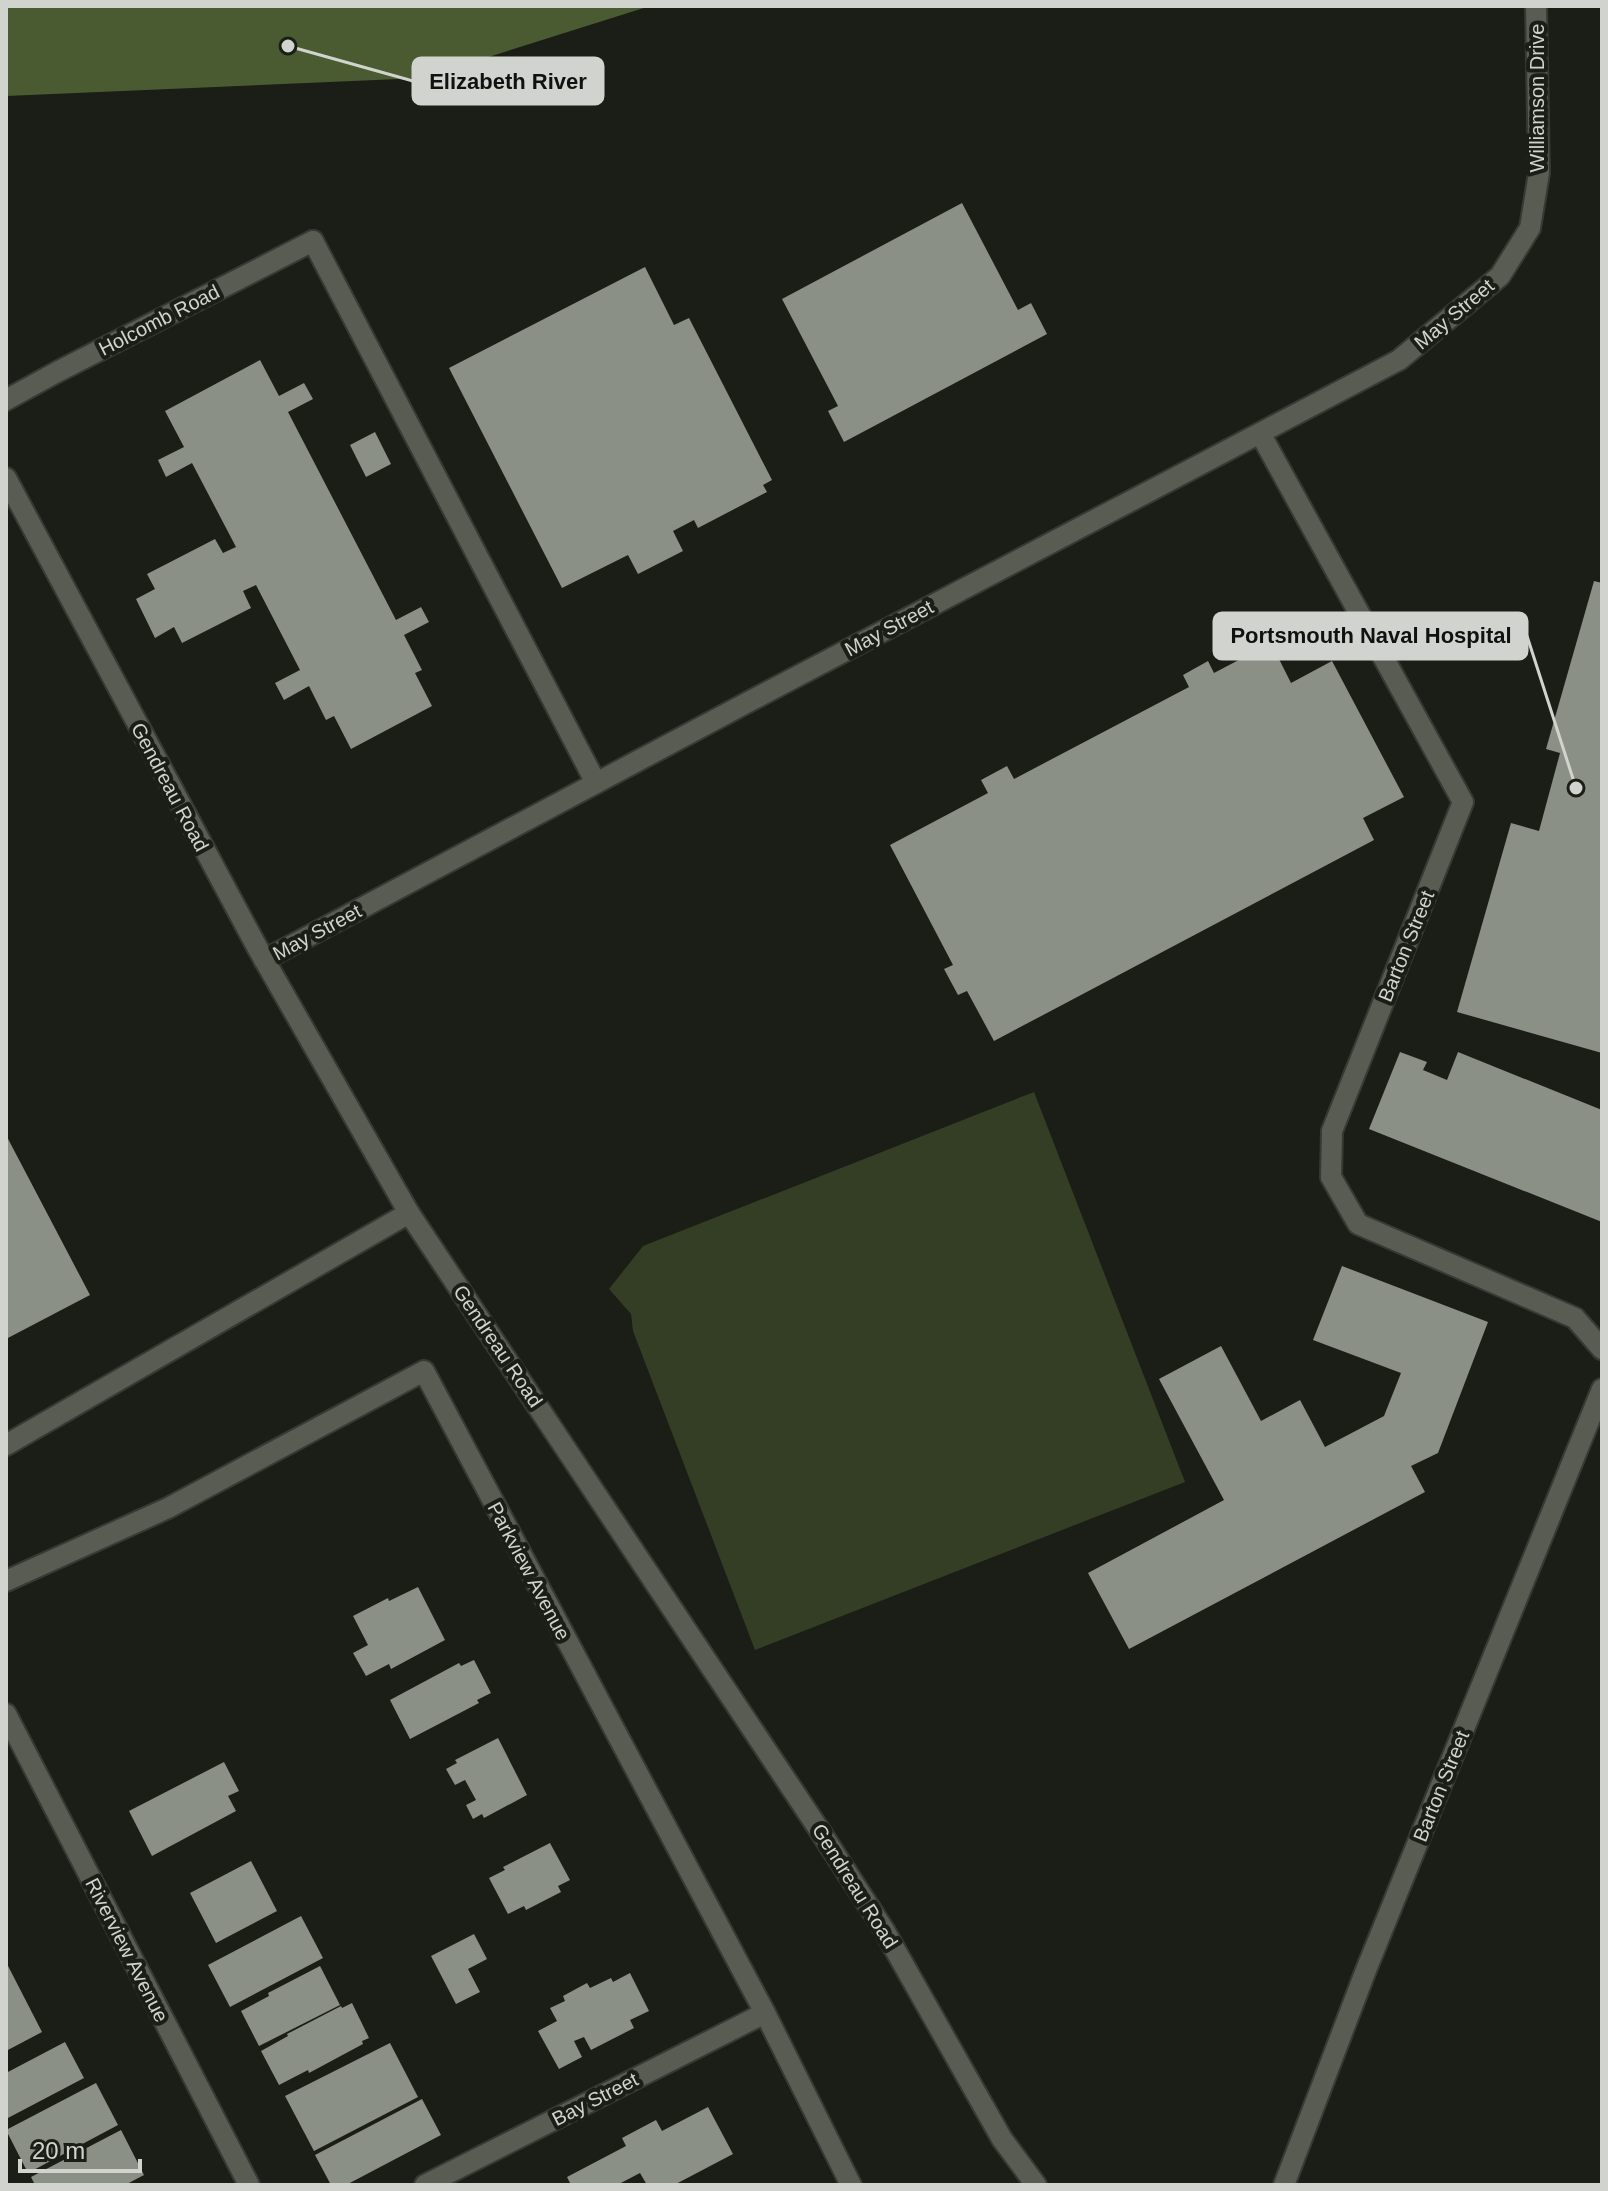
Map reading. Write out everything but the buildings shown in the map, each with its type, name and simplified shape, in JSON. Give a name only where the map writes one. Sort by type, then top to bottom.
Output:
[{"type":"street","name":"Williamson Drive","points":[[1500,276],[1530,228],[1539,173],[1536,6]]},
{"type":"street","name":"Holcomb Road","points":[[6,400],[313,241],[596,783]]},
{"type":"street","name":"May Street","points":[[264,960],[1399,360],[1500,276]]},
{"type":"street","name":"Barton Street","points":[[1260,433],[1463,802],[1332,1131],[1331,1177],[1358,1224],[1575,1318],[1602,1349]]},
{"type":"street","name":"Gendreau Road","points":[[6,478],[264,960],[409,1213],[884,1930],[1002,2139],[1036,2185]]},
{"type":"street","points":[[6,1445],[409,1213]]},
{"type":"street","name":"Parkview Avenue","points":[[6,1581],[168,1508],[424,1371],[765,2013],[851,2185]]},
{"type":"street","name":"Barton Street","points":[[1284,2185],[1366,1970],[1602,1389]]},
{"type":"street","name":"Riverview Avenue","points":[[6,1714],[249,2185]]},
{"type":"street","name":"Bay Street","points":[[425,2185],[765,2013]]},
{"type":"shaded area","points":[[6,6],[693,6],[446,86],[6,111]]},
{"type":"shaded area","points":[[1034,1092],[1185,1482],[755,1650],[633,1331],[631,1314],[609,1289],[643,1246]]},
{"type":"pier","points":[[650,6],[697,6],[694,10],[447,90],[6,115],[6,96],[422,78]]},
{"type":"place","name":"Elizabeth River","points":[[288,46]]},
{"type":"place","name":"Portsmouth Naval Hospital","points":[[1576,788]]}]
